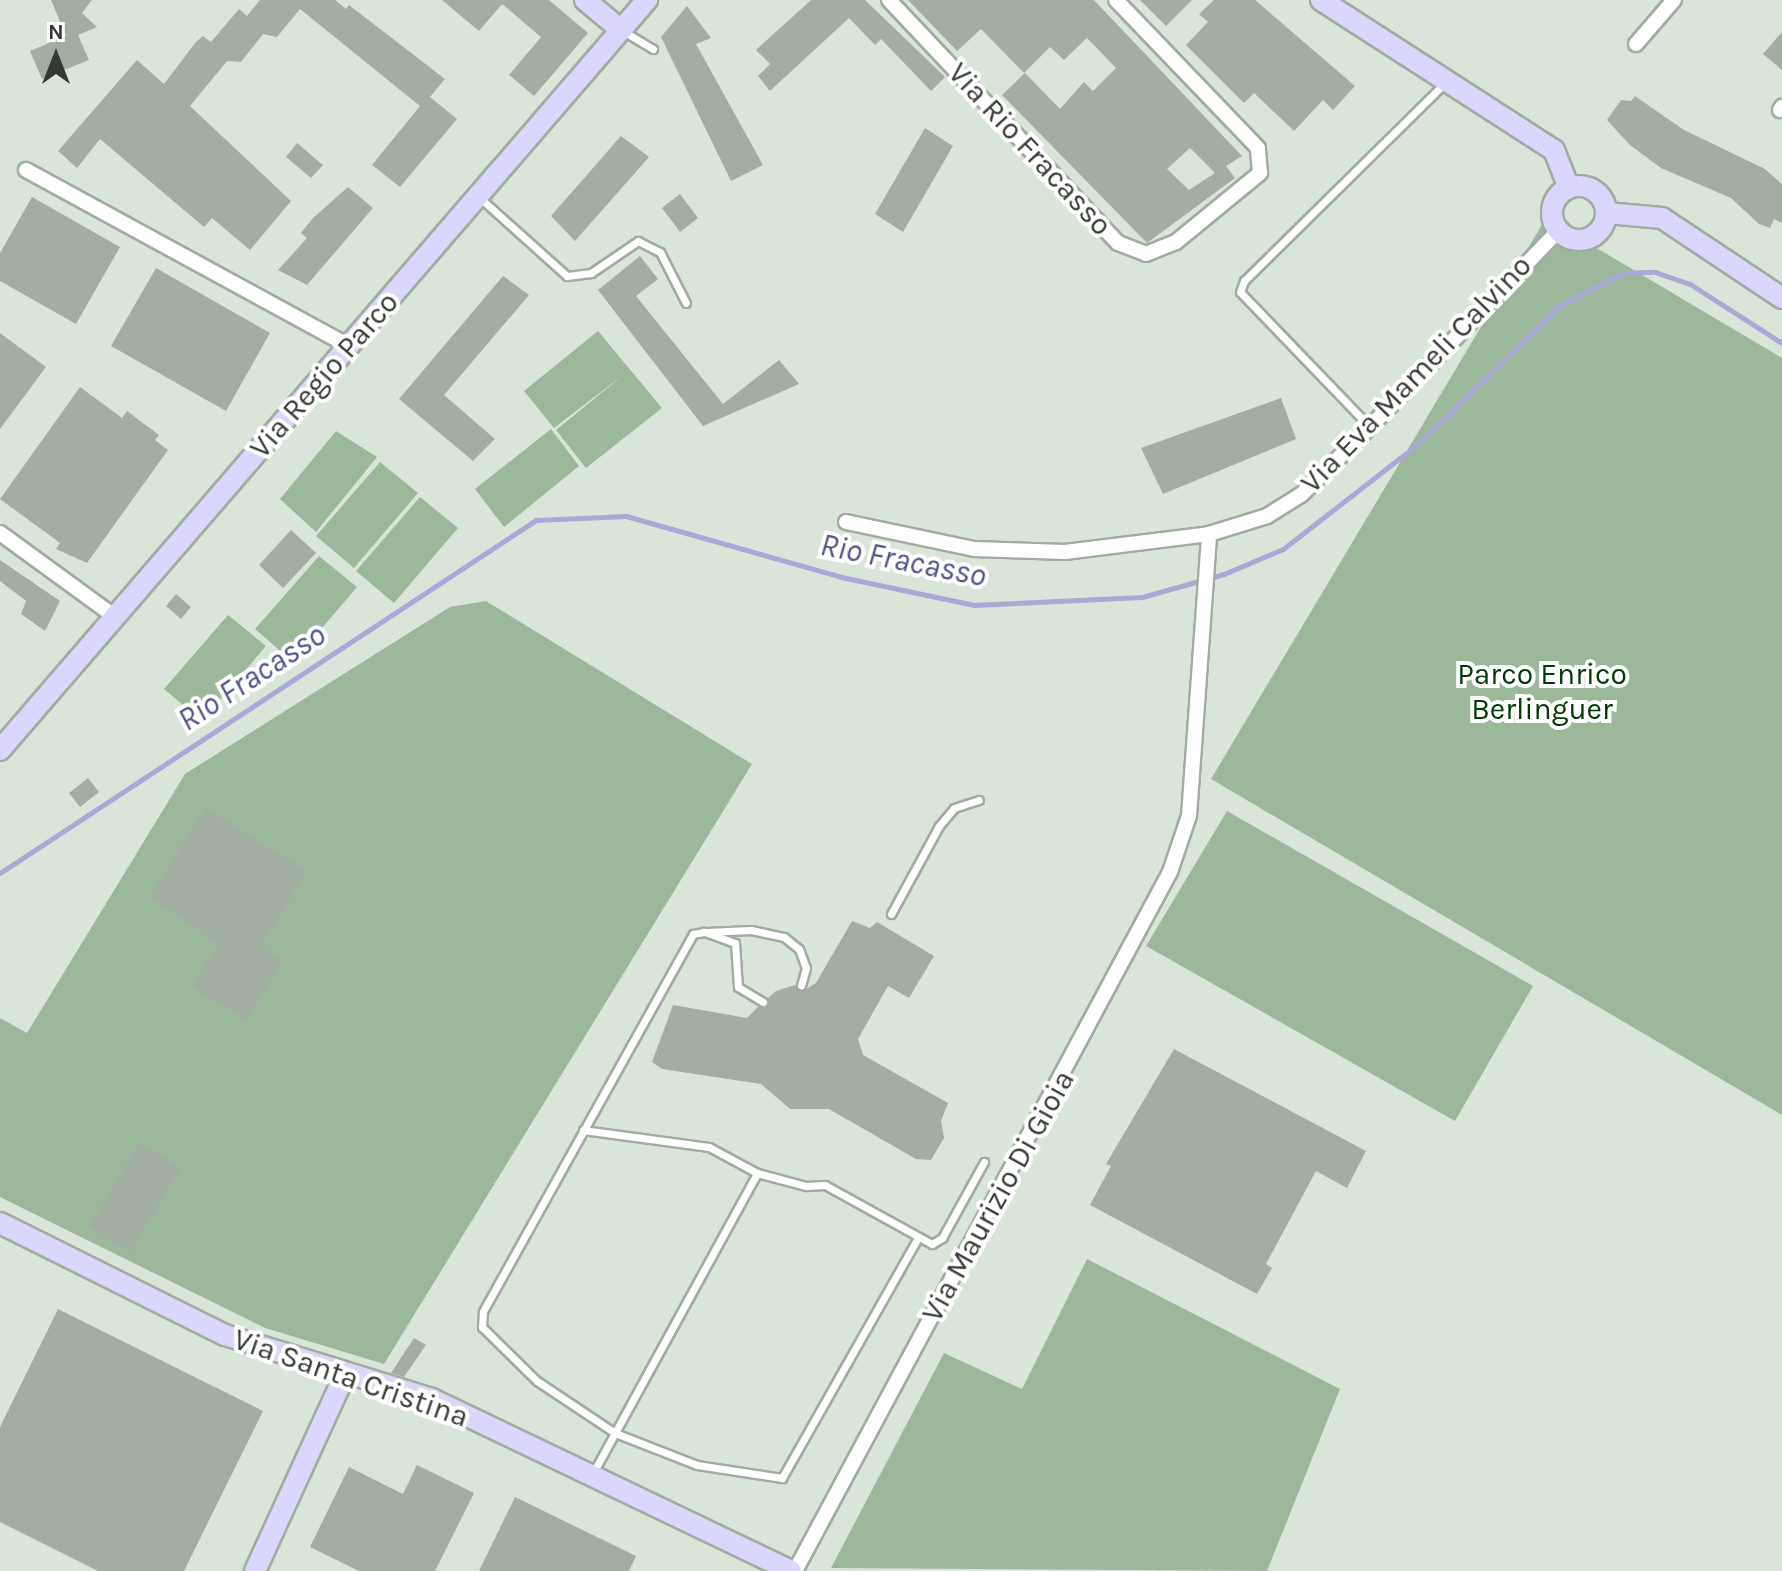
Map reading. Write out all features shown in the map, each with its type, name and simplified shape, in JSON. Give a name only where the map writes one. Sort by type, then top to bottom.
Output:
[{"type":"street","points":[[585,0],[621,30]]},
{"type":"street","name":"Via Regio Parco","points":[[0,750],[647,0]]},
{"type":"street","name":"Via Rio Fracasso","points":[[889,0],[1118,243],[1146,254],[1176,242],[1260,173],[1258,148],[1116,0]]},
{"type":"street","points":[[1321,0],[1554,150],[1569,188]]},
{"type":"street","points":[[1636,44],[1674,0]]},
{"type":"street","points":[[26,170],[349,346]]},
{"type":"street","points":[[1569,188],[1594,190],[1607,213],[1602,228],[1589,239],[1572,239],[1558,231],[1553,206],[1569,188]]},
{"type":"street","points":[[1607,213],[1662,218],[1782,298]]},
{"type":"street","name":"Via Eva Mameli Calvino","points":[[846,522],[974,549],[1065,552],[1209,534],[1267,516],[1301,495],[1558,231]]},
{"type":"street","points":[[0,533],[115,617]]},
{"type":"street","name":"Via Maurizio Di Gioia","points":[[793,1571],[1063,1079],[1170,872],[1189,816],[1201,693],[1204,579],[1209,534]]},
{"type":"street","name":"Via Santa Cristina","points":[[0,1223],[225,1335],[432,1399],[793,1571]]},
{"type":"street","points":[[255,1571],[345,1374]]},
{"type":"lane","points":[[621,30],[653,49]]},
{"type":"lane","points":[[1370,427],[1240,292],[1244,281],[1445,82]]},
{"type":"lane","points":[[478,197],[567,276],[591,273],[638,241],[660,252],[686,303]]},
{"type":"lane","points":[[891,914],[939,826],[954,808],[979,800]]},
{"type":"lane","points":[[801,985],[806,968],[799,949],[784,937],[751,930],[704,932],[687,941],[481,1321],[489,1336],[537,1381],[615,1433],[697,1465],[782,1478],[918,1238]]},
{"type":"lane","points":[[704,932],[735,943],[738,987],[763,1002]]},
{"type":"lane","points":[[583,1130],[709,1147],[757,1173],[806,1186],[825,1185],[932,1244],[942,1238],[984,1162]]},
{"type":"lane","points":[[592,1475],[757,1173]]},
{"type":"green space","name":"Parco Enrico Berlinguer","points":[[1546,218],[1782,358],[1782,1115],[1211,779]]},
{"type":"green space","points":[[598,331],[662,408],[586,468],[556,430],[623,375],[554,428],[524,391]]},
{"type":"green space","points":[[551,429],[579,466],[504,527],[475,489]]},
{"type":"green space","points":[[336,431],[377,457],[316,532],[280,499]]},
{"type":"green space","points":[[380,462],[418,493],[354,568],[316,536]]},
{"type":"green space","points":[[420,497],[458,528],[394,603],[356,571]]},
{"type":"green space","points":[[319,556],[357,587],[293,662],[255,629]]},
{"type":"green space","points":[[486,601],[752,764],[384,1364],[265,1328],[0,1197],[0,1018],[27,1033],[185,774],[450,607]]},
{"type":"green space","points":[[228,615],[266,646],[202,721],[164,689]]},
{"type":"green space","points":[[1227,811],[1533,986],[1455,1121],[1146,946]]},
{"type":"green space","points":[[1087,1259],[1340,1389],[1267,1571],[831,1568],[944,1353],[1022,1389]]},
{"type":"building","points":[[51,0],[92,0],[82,13],[97,27],[78,35],[89,60],[42,79],[30,51],[66,36]]},
{"type":"building","points":[[260,0],[335,0],[346,9],[349,5],[445,79],[430,97],[457,119],[400,187],[372,165],[420,106],[300,9],[277,37],[263,34],[241,62],[227,61],[190,106],[291,201],[250,250],[212,218],[204,227],[100,139],[77,168],[58,151],[137,60],[164,84],[196,42],[203,36],[211,42],[239,9],[247,16]]},
{"type":"building","points":[[442,0],[549,0],[588,33],[534,96],[509,75],[541,37],[502,4],[479,31]]},
{"type":"building","points":[[811,0],[865,0],[945,77],[931,91],[881,39],[875,45],[849,18],[770,91],[758,76],[770,64],[756,50]]},
{"type":"building","points":[[908,0],[1094,0],[1242,156],[1226,166],[1235,178],[1147,243],[1002,95],[1025,73],[1060,109],[1084,82],[1093,91],[1116,68],[1087,38],[1064,60],[1050,47],[1024,73],[981,29],[957,51]],"holes":[[[1190,148],[1215,173],[1189,190],[1167,169]]]},
{"type":"building","points":[[1140,0],[1192,0],[1166,26]]},
{"type":"building","points":[[1214,0],[1255,0],[1355,86],[1333,110],[1323,100],[1294,131],[1254,93],[1244,103],[1186,45],[1208,22],[1199,14]]},
{"type":"building","points":[[687,6],[711,38],[696,44],[763,165],[731,181],[661,37]]},
{"type":"building","points":[[1782,32],[1782,70],[1763,54]]},
{"type":"building","points":[[1635,96],[1684,130],[1765,169],[1782,184],[1782,223],[1774,219],[1770,228],[1759,224],[1731,198],[1661,168],[1630,145],[1607,120],[1621,100],[1631,101]]},
{"type":"building","points":[[925,128],[953,146],[903,232],[875,214]]},
{"type":"building","points":[[621,136],[649,157],[575,241],[551,216]]},
{"type":"building","points":[[297,143],[323,165],[311,178],[286,157]]},
{"type":"building","points":[[348,187],[373,208],[307,285],[278,270],[307,238],[301,233],[313,218]]},
{"type":"building","points":[[680,194],[698,218],[680,232],[662,208]]},
{"type":"building","points":[[32,197],[120,247],[76,324],[0,281],[0,253]]},
{"type":"building","points":[[640,256],[658,279],[636,296],[723,404],[779,360],[799,384],[703,426],[598,290]]},
{"type":"building","points":[[156,268],[270,333],[226,411],[111,346]]},
{"type":"building","points":[[503,276],[529,295],[444,395],[495,439],[473,461],[399,399]]},
{"type":"building","points":[[0,333],[46,367],[0,429]]},
{"type":"building","points":[[80,387],[122,418],[127,411],[159,435],[155,440],[168,450],[87,563],[56,549],[60,543],[0,499]]},
{"type":"building","points":[[1281,398],[1296,439],[1163,494],[1141,448]]},
{"type":"building","points":[[291,530],[316,553],[283,588],[259,565]]},
{"type":"building","points":[[0,560],[60,601],[45,631],[21,614],[26,601],[0,581]]},
{"type":"building","points":[[176,594],[191,607],[181,619],[166,606]]},
{"type":"building","points":[[88,778],[99,792],[80,807],[69,793]]},
{"type":"building","points":[[205,808],[307,871],[261,946],[283,960],[246,1020],[192,987],[218,944],[150,897]]},
{"type":"building","points":[[852,921],[870,928],[877,922],[934,956],[909,998],[888,986],[858,1039],[863,1055],[948,1103],[941,1121],[944,1138],[931,1160],[916,1159],[829,1109],[790,1109],[761,1084],[662,1069],[652,1062],[673,1005],[747,1018],[758,1007],[767,1007],[768,998],[776,991],[795,985],[803,991],[816,983]]},
{"type":"building","points":[[1174,1049],[1366,1151],[1347,1188],[1316,1171],[1266,1264],[1272,1268],[1257,1294],[1090,1205],[1111,1166],[1106,1164]]},
{"type":"building","points":[[140,1142],[181,1168],[130,1252],[89,1227]]},
{"type":"building","points":[[58,1309],[263,1411],[184,1571],[98,1571],[0,1522],[0,1427]]},
{"type":"building","points":[[414,1338],[426,1345],[404,1377],[391,1373]]},
{"type":"building","points":[[417,1465],[474,1493],[435,1571],[359,1571],[310,1547],[349,1467],[403,1494]]},
{"type":"building","points":[[515,1497],[636,1556],[629,1571],[479,1571]]},
{"type":"waterway","name":"Rio Fracasso","points":[[0,873],[536,520],[626,516],[841,577],[974,605],[1142,597],[1224,574],[1283,549],[1418,444],[1559,306],[1622,273],[1655,272],[1690,284],[1782,343]]}]
